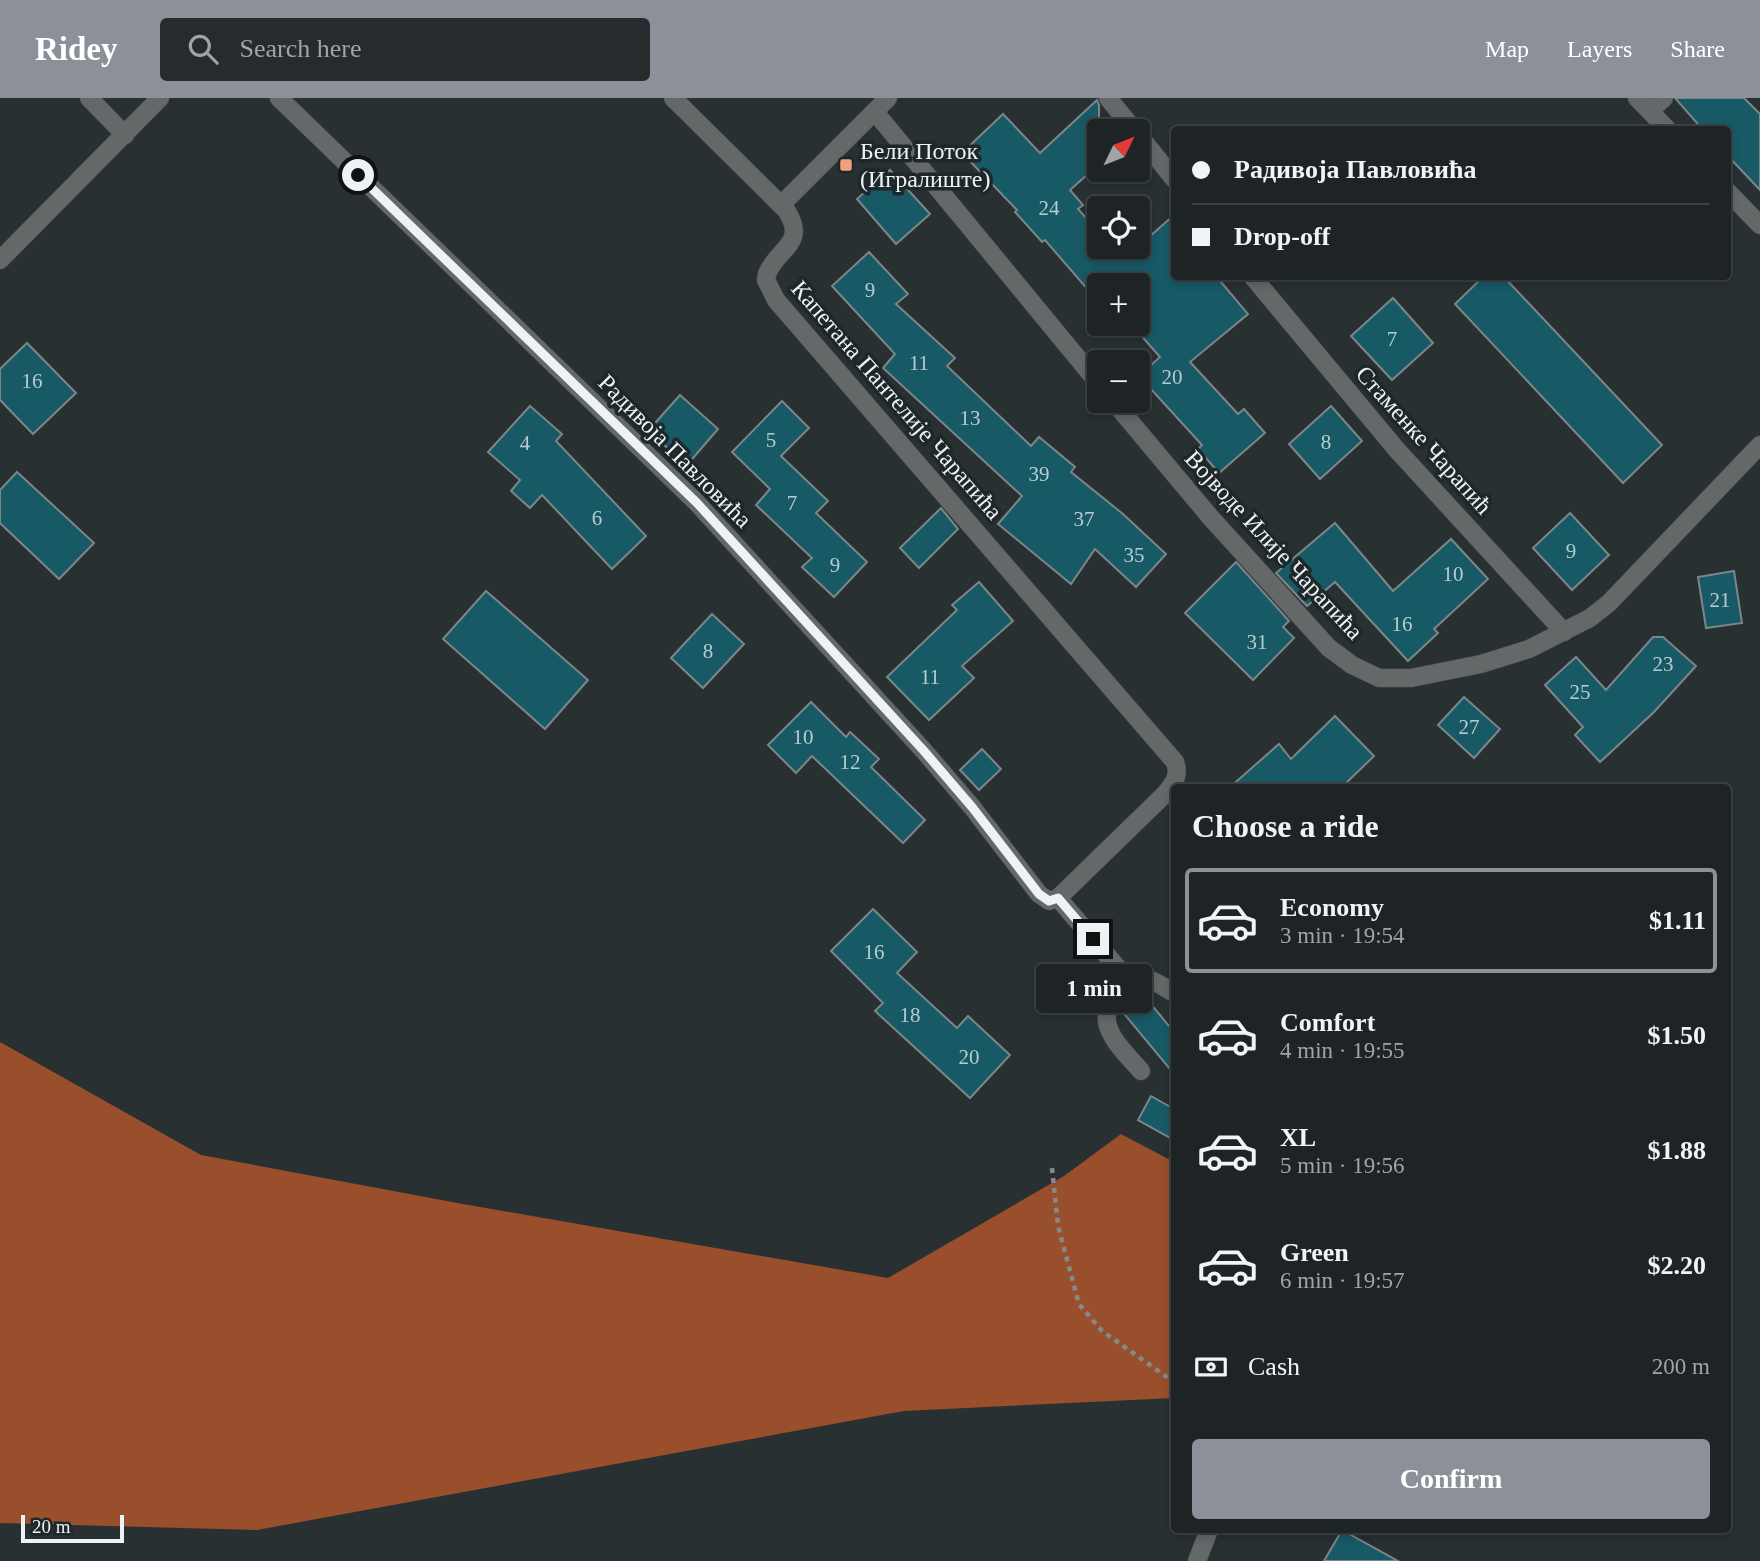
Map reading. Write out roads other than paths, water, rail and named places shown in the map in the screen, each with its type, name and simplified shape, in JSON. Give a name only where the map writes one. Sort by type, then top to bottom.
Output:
[{"type":"street","points":[[89,98],[125,135]]},
{"type":"street","points":[[0,260],[160,98]]},
{"type":"street","name":"Радивоја Павловића","points":[[279,98],[697,503],[924,751],[972,807],[1039,894],[1049,901],[1058,898]]},
{"type":"street","name":"Капетана Пантелије Чарапића","points":[[673,98],[781,205],[793,221],[794,237],[769,267],[766,280],[776,300],[1175,762],[1178,771],[1173,784]]},
{"type":"street","points":[[781,205],[888,98]]},
{"type":"street","points":[[1108,98],[1125,119]]},
{"type":"street","points":[[1664,98],[1644,104],[1664,126]]},
{"type":"street","points":[[875,112],[1087,369]]},
{"type":"street","points":[[1150,150],[1171,175]]},
{"type":"street","points":[[1731,195],[1760,225]]},
{"type":"street","name":"Стаменке Чарапић","points":[[1255,280],[1397,450],[1564,632]]},
{"type":"street","name":"Војводе Илије Чарапића","points":[[1123,413],[1211,518],[1329,648],[1352,665],[1379,678],[1411,678],[1481,664],[1529,649],[1590,618],[1609,603],[1760,445]]},
{"type":"street","name":"Капетана Пантелије Чарапића","points":[[1058,898],[1171,787]]},
{"type":"street","points":[[1058,898],[1128,980]]},
{"type":"street","points":[[1141,1071],[1118,1043],[1107,1023],[1108,1005],[1118,989],[1128,980],[1140,977],[1171,992]]},
{"type":"street","points":[[1197,1561],[1208,1533]]},
{"type":"place","name":"Бели Поток (Игралиште)","points":[[846,165]]}]
